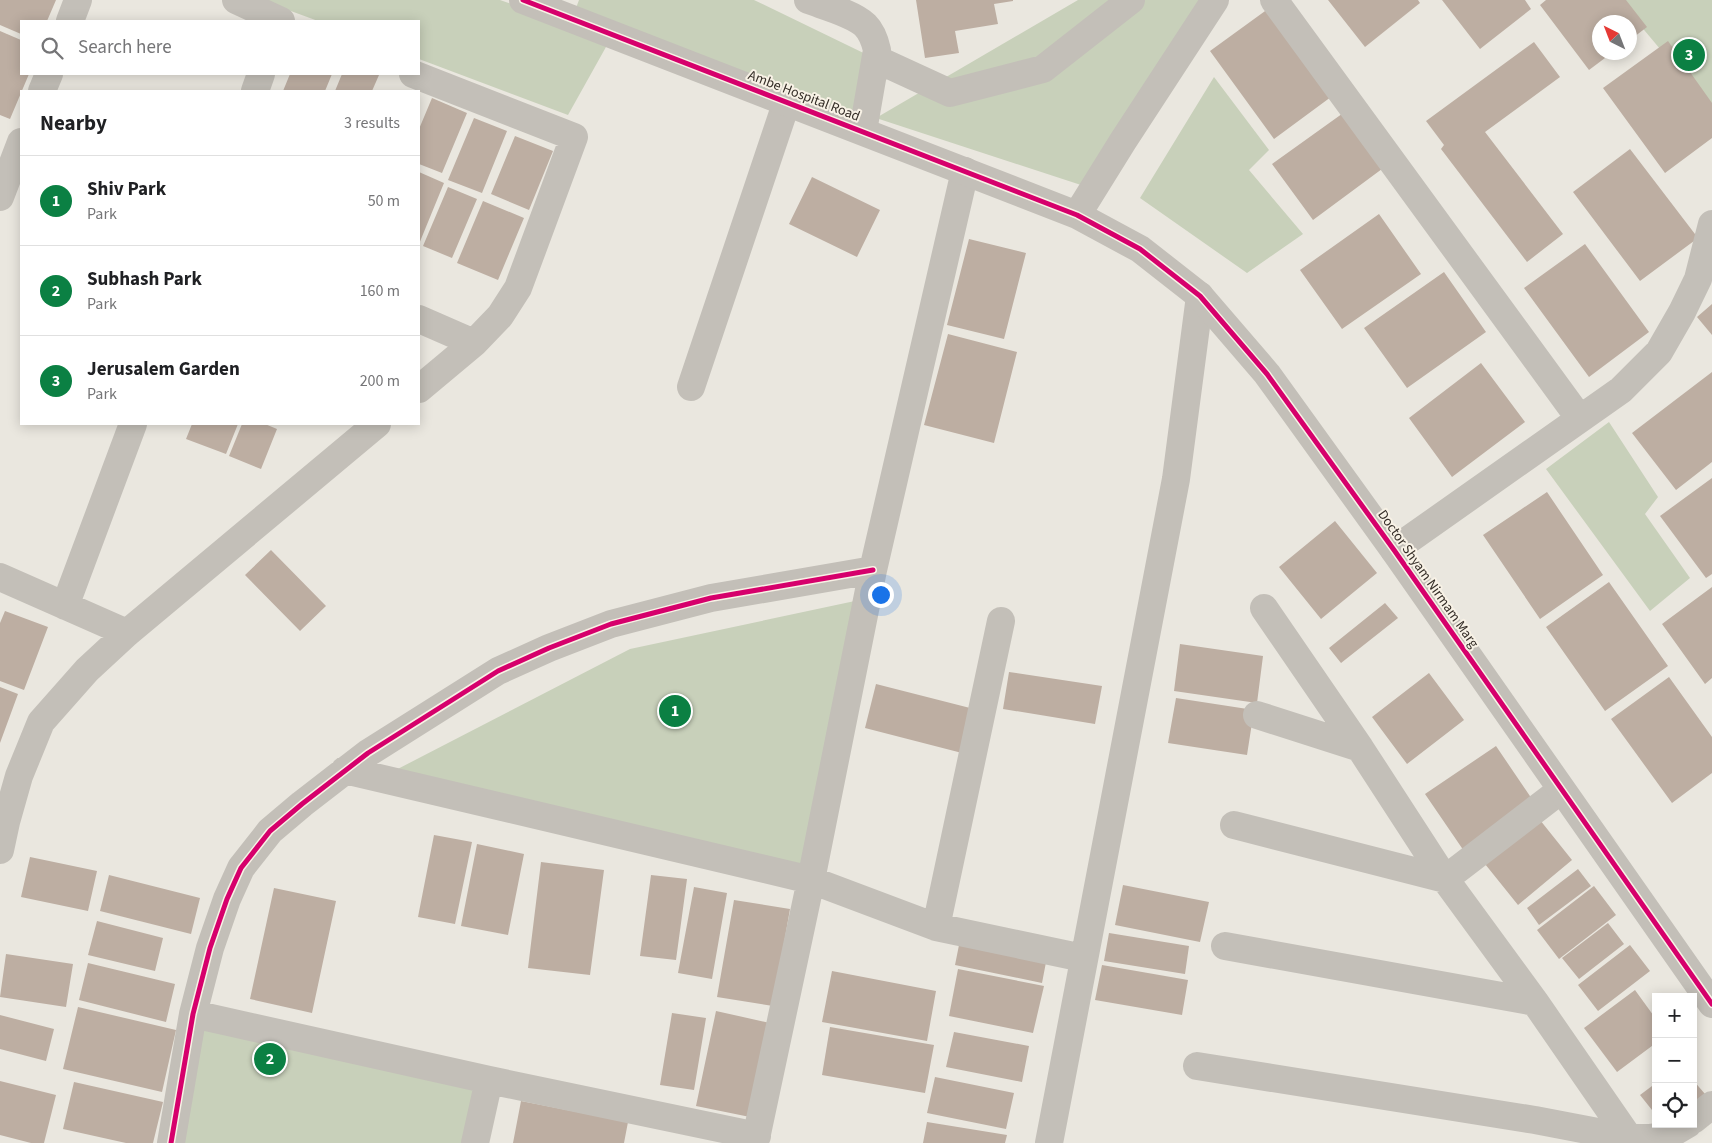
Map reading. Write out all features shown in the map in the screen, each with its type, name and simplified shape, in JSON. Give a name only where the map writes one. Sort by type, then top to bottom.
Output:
[{"type":"street","points":[[70,20],[78,0]]},
{"type":"street","points":[[236,0],[279,20]]},
{"type":"street","points":[[281,20],[285,0]]},
{"type":"street","name":"Ambe Hospital Road","points":[[523,0],[1077,215]]},
{"type":"street","points":[[808,0],[850,16],[865,25],[874,38],[877,50],[876,59],[863,131]]},
{"type":"street","points":[[876,59],[950,93],[1043,70],[1131,0]]},
{"type":"street","points":[[1077,215],[1122,141],[1215,0]]},
{"type":"street","points":[[1274,0],[1580,419]]},
{"type":"street","points":[[42,90],[49,75]]},
{"type":"street","points":[[255,90],[261,75]]},
{"type":"street","points":[[416,75],[574,137],[518,288],[500,316],[474,343],[420,388]]},
{"type":"street","points":[[692,387],[787,102]]},
{"type":"street","points":[[0,131],[20,141]]},
{"type":"street","points":[[0,197],[20,144]]},
{"type":"street","points":[[193,1014],[756,1140],[811,880],[873,570],[965,171]]},
{"type":"street","name":"Doctor Shyam Nirmam Marg","points":[[1077,215],[1140,250],[1200,296],[1267,374],[1394,550],[1712,1004]]},
{"type":"street","points":[[1394,550],[1621,390],[1659,352],[1698,279],[1712,224]]},
{"type":"street","points":[[1049,1143],[1176,479],[1200,296]]},
{"type":"street","points":[[420,319],[474,343]]},
{"type":"street","points":[[65,606],[133,425]]},
{"type":"street","points":[[0,850],[3,821],[41,722],[87,670],[127,633],[376,425]]},
{"type":"street","points":[[171,1143],[193,1014],[210,948],[227,899],[241,868],[270,831],[368,753],[498,670],[611,624],[711,598],[873,570]]},
{"type":"street","points":[[0,578],[127,633]]},
{"type":"street","points":[[1264,608],[1360,748],[1445,879],[1535,1002],[1629,1138]]},
{"type":"street","points":[[936,926],[1001,621]]},
{"type":"street","points":[[1257,716],[1360,748]]},
{"type":"street","points":[[345,770],[811,880],[936,926],[1083,958]]},
{"type":"street","points":[[1445,879],[1561,790]]},
{"type":"street","points":[[1234,825],[1445,879]]},
{"type":"street","points":[[1225,946],[1535,1002]]},
{"type":"street","points":[[1197,1066],[1526,1118],[1629,1138],[1669,1135],[1681,1128]]},
{"type":"street","points":[[475,1143],[489,1080]]},
{"type":"street","points":[[1697,1117],[1712,1105]]},
{"type":"green space","points":[[261,0],[500,0],[611,38],[568,115],[420,59],[420,20],[315,20]]},
{"type":"green space","points":[[579,0],[754,0],[880,61],[856,117],[576,8]]},
{"type":"green space","points":[[1078,0],[1204,0],[1081,185],[876,118]]},
{"type":"green space","points":[[1619,0],[1712,0],[1712,111],[1637,21],[1637,15],[1632,15]]},
{"type":"green space","points":[[1214,77],[1269,150],[1249,170],[1303,234],[1247,273],[1140,198]]},
{"type":"green space","points":[[1609,422],[1658,497],[1645,514],[1690,578],[1650,611],[1546,469]]},
{"type":"green space","points":[[869,598],[800,868],[388,774],[630,649]]},
{"type":"green space","points":[[202,1022],[494,1095],[484,1143],[170,1143]]},
{"type":"building","points":[[0,0],[56,0],[47,20],[20,20],[20,34],[0,25]]},
{"type":"building","points":[[916,0],[1013,1],[994,4],[998,24],[955,31],[959,53],[925,58]]},
{"type":"building","points":[[1328,0],[1418,0],[1420,3],[1365,47]]},
{"type":"building","points":[[1442,0],[1525,0],[1531,9],[1480,49]]},
{"type":"building","points":[[1546,0],[1626,0],[1647,27],[1637,35],[1637,15],[1592,15],[1592,60],[1602,60],[1589,70],[1540,5]]},
{"type":"building","points":[[1272,6],[1335,94],[1274,139],[1210,51]]},
{"type":"building","points":[[0,31],[20,40],[20,75],[29,75],[22,90],[20,90],[20,95],[10,119],[0,115]]},
{"type":"building","points":[[1668,41],[1712,103],[1712,138],[1665,173],[1603,88]]},
{"type":"building","points":[[1534,42],[1560,77],[1485,132],[1563,234],[1527,262],[1441,149],[1444,145],[1426,121]]},
{"type":"building","points":[[290,75],[332,75],[325,90],[283,90]]},
{"type":"building","points":[[342,75],[379,75],[372,90],[335,90]]},
{"type":"building","points":[[432,98],[467,113],[442,173],[420,164],[420,127]]},
{"type":"building","points":[[1346,111],[1386,166],[1313,220],[1272,164]]},
{"type":"building","points":[[474,118],[507,131],[482,193],[448,180]]},
{"type":"building","points":[[515,136],[553,151],[529,210],[491,194]]},
{"type":"building","points":[[1630,149],[1698,238],[1640,281],[1573,192]]},
{"type":"building","points":[[420,172],[444,183],[420,242]]},
{"type":"building","points":[[812,177],[880,210],[857,257],[789,224]]},
{"type":"building","points":[[448,187],[477,199],[452,258],[423,246]]},
{"type":"building","points":[[483,201],[524,218],[498,280],[457,263]]},
{"type":"building","points":[[1379,214],[1421,274],[1342,329],[1300,270]]},
{"type":"building","points":[[969,239],[1026,253],[1004,339],[947,325]]},
{"type":"building","points":[[1585,244],[1649,332],[1589,377],[1524,288]]},
{"type":"building","points":[[1444,272],[1486,332],[1407,388],[1364,328]]},
{"type":"building","points":[[1712,304],[1712,335],[1697,317]]},
{"type":"building","points":[[948,334],[1017,352],[994,443],[924,425]]},
{"type":"building","points":[[1481,363],[1525,422],[1452,477],[1409,418]]},
{"type":"building","points":[[1712,372],[1712,462],[1676,490],[1632,433]]},
{"type":"building","points":[[192,425],[238,425],[226,454],[186,439]]},
{"type":"building","points":[[242,425],[267,425],[277,429],[261,469],[229,456]]},
{"type":"building","points":[[1712,478],[1712,574],[1706,578],[1660,516]]},
{"type":"building","points":[[1547,492],[1603,575],[1540,619],[1483,535]]},
{"type":"building","points":[[1335,521],[1377,573],[1321,619],[1279,567]]},
{"type":"building","points":[[271,550],[326,606],[300,631],[245,575]]},
{"type":"building","points":[[1609,582],[1668,666],[1605,711],[1546,627]]},
{"type":"building","points":[[1712,587],[1712,678],[1705,684],[1662,624]]},
{"type":"building","points":[[1385,603],[1398,618],[1341,663],[1329,648]]},
{"type":"building","points":[[5,611],[48,627],[24,690],[0,681],[0,623]]},
{"type":"building","points":[[1180,644],[1263,656],[1257,703],[1174,691]]},
{"type":"building","points":[[1009,672],[1102,686],[1095,724],[1003,709]]},
{"type":"building","points":[[1429,673],[1464,720],[1407,764],[1372,717]]},
{"type":"building","points":[[1669,677],[1712,737],[1712,773],[1672,803],[1611,719]]},
{"type":"building","points":[[876,684],[974,709],[962,753],[865,728]]},
{"type":"building","points":[[0,687],[18,694],[0,743]]},
{"type":"building","points":[[1176,698],[1254,710],[1247,755],[1168,743]]},
{"type":"building","points":[[1496,746],[1536,805],[1466,854],[1425,794]]},
{"type":"building","points":[[1540,820],[1572,860],[1518,905],[1485,864]]},
{"type":"building","points":[[434,835],[472,842],[455,924],[418,917]]},
{"type":"building","points":[[477,844],[524,854],[508,935],[461,926]]},
{"type":"building","points":[[30,857],[97,871],[88,911],[21,897]]},
{"type":"building","points":[[541,862],[604,870],[590,975],[528,968]]},
{"type":"building","points":[[1578,869],[1591,886],[1539,925],[1527,908]]},
{"type":"building","points":[[109,875],[200,898],[191,934],[100,911]]},
{"type":"building","points":[[651,875],[687,879],[676,960],[640,956]]},
{"type":"building","points":[[1123,885],[1209,902],[1200,942],[1115,925]]},
{"type":"building","points":[[1594,886],[1616,915],[1559,959],[1537,930]]},
{"type":"building","points":[[694,887],[727,893],[712,979],[678,973]]},
{"type":"building","points":[[274,888],[336,901],[312,1013],[250,999]]},
{"type":"building","points":[[734,900],[790,909],[773,1006],[717,997]]},
{"type":"building","points":[[97,921],[163,938],[155,971],[88,955]]},
{"type":"building","points":[[1608,923],[1624,944],[1579,979],[1562,958]]},
{"type":"building","points":[[1109,933],[1189,946],[1185,974],[1104,961]]},
{"type":"building","points":[[960,940],[1047,957],[1042,983],[955,965]]},
{"type":"building","points":[[1630,945],[1650,971],[1598,1011],[1578,985]]},
{"type":"building","points":[[6,954],[73,964],[66,1007],[0,997]]},
{"type":"building","points":[[88,963],[175,984],[166,1022],[79,1000]]},
{"type":"building","points":[[1102,965],[1188,980],[1182,1015],[1095,1000]]},
{"type":"building","points":[[958,969],[1044,986],[1033,1033],[949,1016]]},
{"type":"building","points":[[832,971],[936,991],[927,1041],[822,1022]]},
{"type":"building","points":[[1635,990],[1652,1013],[1652,1046],[1617,1072],[1584,1028]]},
{"type":"building","points":[[78,1007],[176,1030],[162,1092],[63,1069]]},
{"type":"building","points":[[716,1011],[770,1023],[750,1117],[696,1106]]},
{"type":"building","points":[[672,1013],[706,1018],[694,1090],[660,1085]]},
{"type":"building","points":[[0,1015],[54,1029],[46,1061],[0,1049]]},
{"type":"building","points":[[830,1027],[934,1045],[925,1093],[822,1075]]},
{"type":"building","points":[[954,1032],[1029,1046],[1022,1082],[946,1067]]},
{"type":"building","points":[[935,1077],[1014,1093],[1006,1129],[927,1113]]},
{"type":"building","points":[[0,1081],[56,1095],[44,1143],[31,1143],[0,1135]]},
{"type":"building","points":[[74,1082],[163,1102],[153,1143],[126,1143],[63,1129]]},
{"type":"building","points":[[1697,1085],[1705,1094],[1697,1100]]},
{"type":"building","points":[[1652,1086],[1652,1110],[1640,1095]]},
{"type":"building","points":[[521,1101],[628,1122],[624,1143],[513,1143]]},
{"type":"building","points":[[927,1122],[1007,1135],[1005,1143],[923,1143]]},
{"type":"cycle path","points":[[523,0],[1077,215],[1140,249],[1200,296],[1267,374],[1394,550],[1712,1004]]},
{"type":"cycle path","points":[[171,1143],[193,1014],[210,948],[227,899],[241,868],[270,831],[302,804],[368,753],[498,671],[549,648],[611,624],[711,598],[873,570]]},
{"type":"place","name":"Jerusalem Garden","points":[[1689,55]]},
{"type":"place","name":"Shiv Park","points":[[675,711]]},
{"type":"place","name":"Subhash Park","points":[[270,1059]]}]
